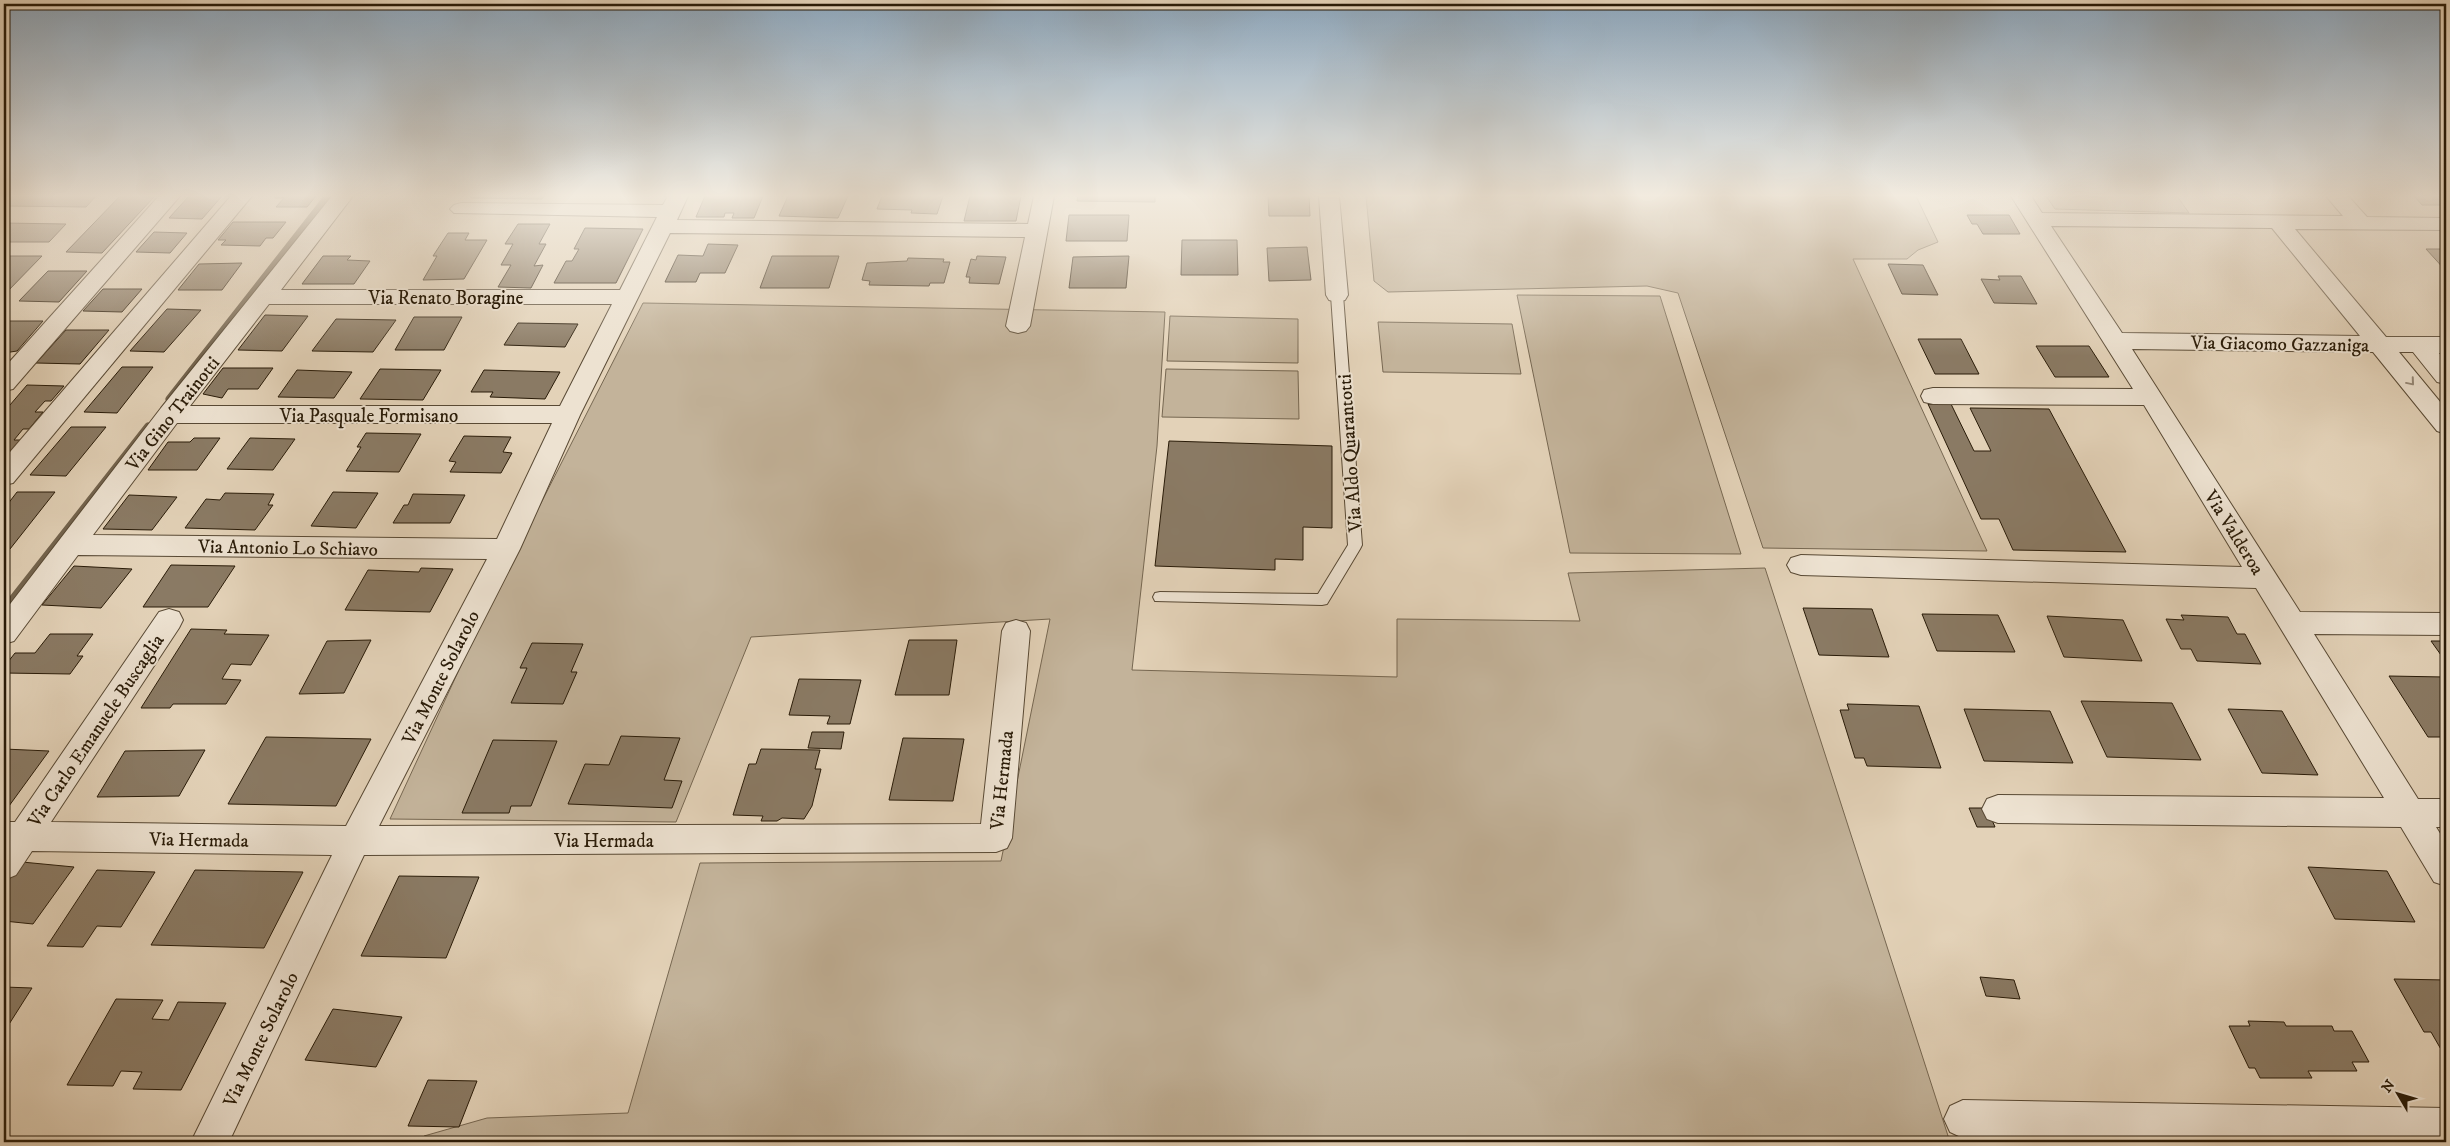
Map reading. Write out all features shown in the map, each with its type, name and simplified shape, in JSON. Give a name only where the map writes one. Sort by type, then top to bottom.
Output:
[{"type":"street","points":[[4,383],[123,249]]},
{"type":"street","points":[[4,476],[197,249]]},
{"type":"street","name":"Via Gino Trainotti","points":[[4,633],[170,414],[301,249]]},
{"type":"street","name":"Via Monte Solarolo","points":[[210,1142],[355,841],[506,549],[568,415],[652,249]]},
{"type":"street","points":[[1018,326],[1034,249]]},
{"type":"street","name":"Via Aldo Quarantotti","points":[[1333,249],[1337,295]]},
{"type":"street","name":"Via Valderoa","points":[[2055,249],[2151,397],[2446,871]]},
{"type":"street","points":[[2301,249],[2446,425]]},
{"type":"street","name":"Via Renato Boragine","points":[[263,297],[629,297]]},
{"type":"street","name":"Via Giacomo Gazzaniga","points":[[2114,341],[2446,345]]},
{"type":"street","points":[[2419,344],[2446,376]]},
{"type":"street","points":[[1932,396],[2151,397]]},
{"type":"street","name":"Via Pasquale Formisano","points":[[170,414],[568,415]]},
{"type":"street","name":"Via Antonio Lo Schiavo","points":[[69,545],[506,549]]},
{"type":"street","points":[[1801,565],[2264,578]]},
{"type":"street","name":"Via Carlo Emanuele Buscaglia","points":[[4,865],[13,836],[169,620]]},
{"type":"street","points":[[2292,623],[2446,624]]},
{"type":"street","name":"Via Hermada","points":[[13,836],[355,841],[996,838],[1016,631]]},
{"type":"street","points":[[1998,810],[2446,813]]},
{"type":"street","points":[[1963,1120],[2446,1127]]},
{"type":"lane","name":"Via Aldo Quarantotti","points":[[1160,597],[1322,600],[1334,581],[1355,545],[1337,295]]},
{"type":"shaded area","points":[[1371,249],[1919,249],[1907,259],[1853,259],[1987,551],[1763,548],[1678,293],[1647,286],[1388,292],[1374,281]]},
{"type":"shaded area","points":[[1517,295],[1660,296],[1741,554],[1570,553]]},
{"type":"shaded area","points":[[643,303],[1165,312],[1157,446],[1132,670],[1397,677],[1397,619],[1580,621],[1568,573],[1765,568],[1950,1142],[422,1142],[424,1136],[487,1118],[628,1113],[700,863],[1001,861],[1050,619],[751,637],[676,822],[390,819],[489,605]]},
{"type":"shaded area","points":[[1170,316],[1298,319],[1298,363],[1167,361]]},
{"type":"shaded area","points":[[1378,322],[1512,324],[1521,374],[1383,372]]},
{"type":"shaded area","points":[[1166,369],[1298,371],[1299,419],[1162,417]]},
{"type":"building","points":[[68,249],[105,249],[102,253],[66,252]]},
{"type":"building","points":[[138,249],[173,249],[170,253],[136,252]]},
{"type":"building","points":[[437,249],[481,249],[464,279],[423,280],[437,256],[433,256]]},
{"type":"building","points":[[510,249],[543,249],[534,266],[543,265],[531,288],[498,287],[511,265],[501,265]]},
{"type":"building","points":[[579,249],[633,249],[616,283],[554,283],[566,261],[572,261]]},
{"type":"building","points":[[706,249],[736,249],[725,273],[700,273],[696,282],[665,282],[678,255],[703,256]]},
{"type":"building","points":[[1182,249],[1237,249],[1238,275],[1181,275]]},
{"type":"building","points":[[1267,249],[1307,249],[1311,280],[1269,281]]},
{"type":"building","points":[[2426,249],[2446,249],[2446,271]]},
{"type":"building","points":[[7,256],[42,256],[4,295],[4,259]]},
{"type":"building","points":[[323,256],[351,256],[347,260],[370,261],[354,284],[302,284]]},
{"type":"building","points":[[772,256],[839,256],[829,288],[760,288]]},
{"type":"building","points":[[977,256],[1006,257],[999,284],[969,283],[970,277],[966,277],[971,259],[976,260]]},
{"type":"building","points":[[1129,256],[1126,288],[1069,288],[1073,257]]},
{"type":"building","points":[[908,258],[944,259],[943,262],[950,262],[944,283],[930,283],[929,286],[869,285],[870,281],[862,280],[867,263],[907,261]]},
{"type":"building","points":[[242,263],[222,290],[178,290],[199,264]]},
{"type":"building","points":[[1888,264],[1923,265],[1938,295],[1902,294]]},
{"type":"building","points":[[48,271],[87,271],[59,302],[19,301]]},
{"type":"building","points":[[1998,276],[2021,276],[2037,304],[1994,303],[1981,279],[2000,280]]},
{"type":"building","points":[[103,289],[142,289],[122,312],[83,311]]},
{"type":"building","points":[[167,309],[201,310],[164,352],[130,351]]},
{"type":"building","points":[[265,315],[308,316],[282,351],[238,350]]},
{"type":"building","points":[[414,317],[462,317],[444,350],[395,350]]},
{"type":"building","points":[[336,319],[396,320],[373,352],[312,351]]},
{"type":"building","points":[[7,321],[43,321],[17,351],[4,353],[4,325]]},
{"type":"building","points":[[518,323],[578,324],[565,347],[504,345]]},
{"type":"building","points":[[66,330],[109,330],[80,364],[36,363]]},
{"type":"building","points":[[1918,339],[1961,339],[1979,374],[1935,374]]},
{"type":"building","points":[[2036,346],[2089,346],[2109,377],[2055,377]]},
{"type":"building","points":[[122,367],[153,367],[117,413],[84,412]]},
{"type":"building","points":[[223,368],[273,368],[258,389],[228,389],[222,398],[203,394]]},
{"type":"building","points":[[380,369],[441,370],[423,400],[360,399]]},
{"type":"building","points":[[297,370],[352,372],[334,398],[278,397]]},
{"type":"building","points":[[484,370],[560,372],[545,399],[490,397],[493,392],[471,392]]},
{"type":"building","points":[[27,385],[64,386],[51,401],[45,401],[35,412],[43,412],[29,429],[23,429],[14,440],[21,440],[4,460],[4,412]]},
{"type":"building","points":[[1928,404],[1951,404],[1974,451],[1991,451],[1970,408],[2049,409],[2126,552],[2013,550],[1999,519],[1981,519]]},
{"type":"building","points":[[71,427],[106,427],[66,476],[30,475]]},
{"type":"building","points":[[366,433],[421,434],[399,472],[346,471],[361,447],[357,447]]},
{"type":"building","points":[[464,436],[511,437],[503,452],[512,453],[501,473],[450,472],[456,462],[449,461]]},
{"type":"building","points":[[194,438],[220,438],[197,470],[148,470],[168,442],[190,442]]},
{"type":"building","points":[[250,438],[295,439],[273,470],[227,469]]},
{"type":"building","points":[[1169,441],[1332,446],[1332,528],[1303,527],[1303,560],[1275,559],[1275,570],[1155,566]]},
{"type":"building","points":[[17,492],[55,492],[10,549],[4,549],[4,509]]},
{"type":"building","points":[[333,492],[378,493],[356,528],[311,526]]},
{"type":"building","points":[[225,493],[274,494],[268,505],[273,505],[255,530],[185,528],[206,499],[220,500]]},
{"type":"building","points":[[413,494],[465,495],[450,523],[393,523],[404,505],[408,505]]},
{"type":"building","points":[[129,495],[177,497],[152,530],[103,529]]},
{"type":"building","points":[[171,565],[235,566],[208,607],[143,607]]},
{"type":"building","points":[[74,566],[132,569],[101,608],[42,605]]},
{"type":"building","points":[[421,568],[453,569],[430,612],[345,610],[368,570],[419,572]]},
{"type":"building","points":[[1803,608],[1872,609],[1889,657],[1819,655]]},
{"type":"building","points":[[1922,614],[1998,615],[2015,652],[1937,651]]},
{"type":"building","points":[[2181,615],[2228,617],[2237,634],[2245,634],[2261,664],[2197,661],[2191,649],[2181,649],[2166,619],[2184,620]]},
{"type":"building","points":[[2047,616],[2123,620],[2142,661],[2064,657]]},
{"type":"building","points":[[191,629],[227,630],[224,634],[269,635],[251,665],[231,664],[222,679],[241,680],[226,704],[173,704],[170,708],[141,708]]},
{"type":"building","points":[[50,634],[93,634],[77,656],[83,656],[70,674],[4,673],[4,667],[15,653],[35,653]]},
{"type":"building","points":[[371,640],[344,693],[299,694],[327,641]]},
{"type":"building","points":[[909,640],[957,640],[949,695],[895,695]]},
{"type":"building","points":[[2431,641],[2446,641],[2446,662]]},
{"type":"building","points":[[532,643],[583,644],[571,672],[577,672],[563,704],[511,703],[527,668],[520,668]]},
{"type":"building","points":[[2389,676],[2444,677],[2446,680],[2446,737],[2428,737]]},
{"type":"building","points":[[799,679],[861,680],[850,724],[827,724],[830,716],[789,715]]},
{"type":"building","points":[[2081,701],[2172,703],[2201,760],[2107,757]]},
{"type":"building","points":[[1847,704],[1919,706],[1941,768],[1867,766],[1864,758],[1855,758],[1840,710],[1849,710]]},
{"type":"building","points":[[1964,709],[2050,711],[2073,763],[1984,761]]},
{"type":"building","points":[[2228,709],[2282,711],[2318,775],[2262,773]]},
{"type":"building","points":[[812,732],[844,732],[841,749],[808,748]]},
{"type":"building","points":[[621,736],[680,738],[664,780],[682,781],[672,808],[568,804],[585,764],[609,765]]},
{"type":"building","points":[[266,737],[371,739],[336,806],[228,804]]},
{"type":"building","points":[[903,738],[964,739],[953,801],[889,800]]},
{"type":"building","points":[[493,740],[557,741],[531,806],[511,806],[509,813],[462,813]]},
{"type":"building","points":[[4,749],[49,751],[9,806],[4,806]]},
{"type":"building","points":[[761,749],[820,750],[815,769],[821,769],[812,806],[804,819],[782,818],[777,821],[761,821],[763,816],[733,815],[749,764],[756,764]]},
{"type":"building","points":[[205,750],[179,796],[97,797],[125,751]]},
{"type":"building","points":[[1969,808],[1987,808],[1995,827],[1977,827]]},
{"type":"building","points":[[22,862],[74,867],[33,924],[4,921],[4,886]]},
{"type":"building","points":[[2308,867],[2387,871],[2415,922],[2335,919]]},
{"type":"building","points":[[97,870],[155,872],[121,927],[97,926],[83,947],[47,946]]},
{"type":"building","points":[[195,870],[303,872],[264,948],[151,945]]},
{"type":"building","points":[[399,876],[479,877],[446,958],[361,956]]},
{"type":"building","points":[[1980,977],[2014,980],[2020,999],[1986,996]]},
{"type":"building","points":[[2394,979],[2446,980],[2446,1058],[2431,1032],[2424,1032]]},
{"type":"building","points":[[4,987],[32,988],[6,1029],[4,1029]]},
{"type":"building","points":[[116,999],[163,1000],[152,1019],[169,1020],[178,1002],[226,1003],[181,1090],[133,1089],[142,1072],[121,1071],[113,1086],[67,1085]]},
{"type":"building","points":[[333,1009],[402,1017],[376,1067],[305,1060]]},
{"type":"building","points":[[2248,1021],[2284,1022],[2286,1026],[2332,1026],[2334,1031],[2352,1031],[2369,1062],[2352,1062],[2357,1071],[2308,1071],[2312,1078],[2260,1078],[2255,1068],[2249,1068],[2229,1026],[2250,1026]]},
{"type":"building","points":[[428,1080],[477,1081],[459,1127],[408,1126]]},
{"type":"waterway","points":[[169,399],[286,249]]},
{"type":"waterway","points":[[9,603],[148,426]]},
{"type":"waterway","points":[[4,609],[10,602]]}]
